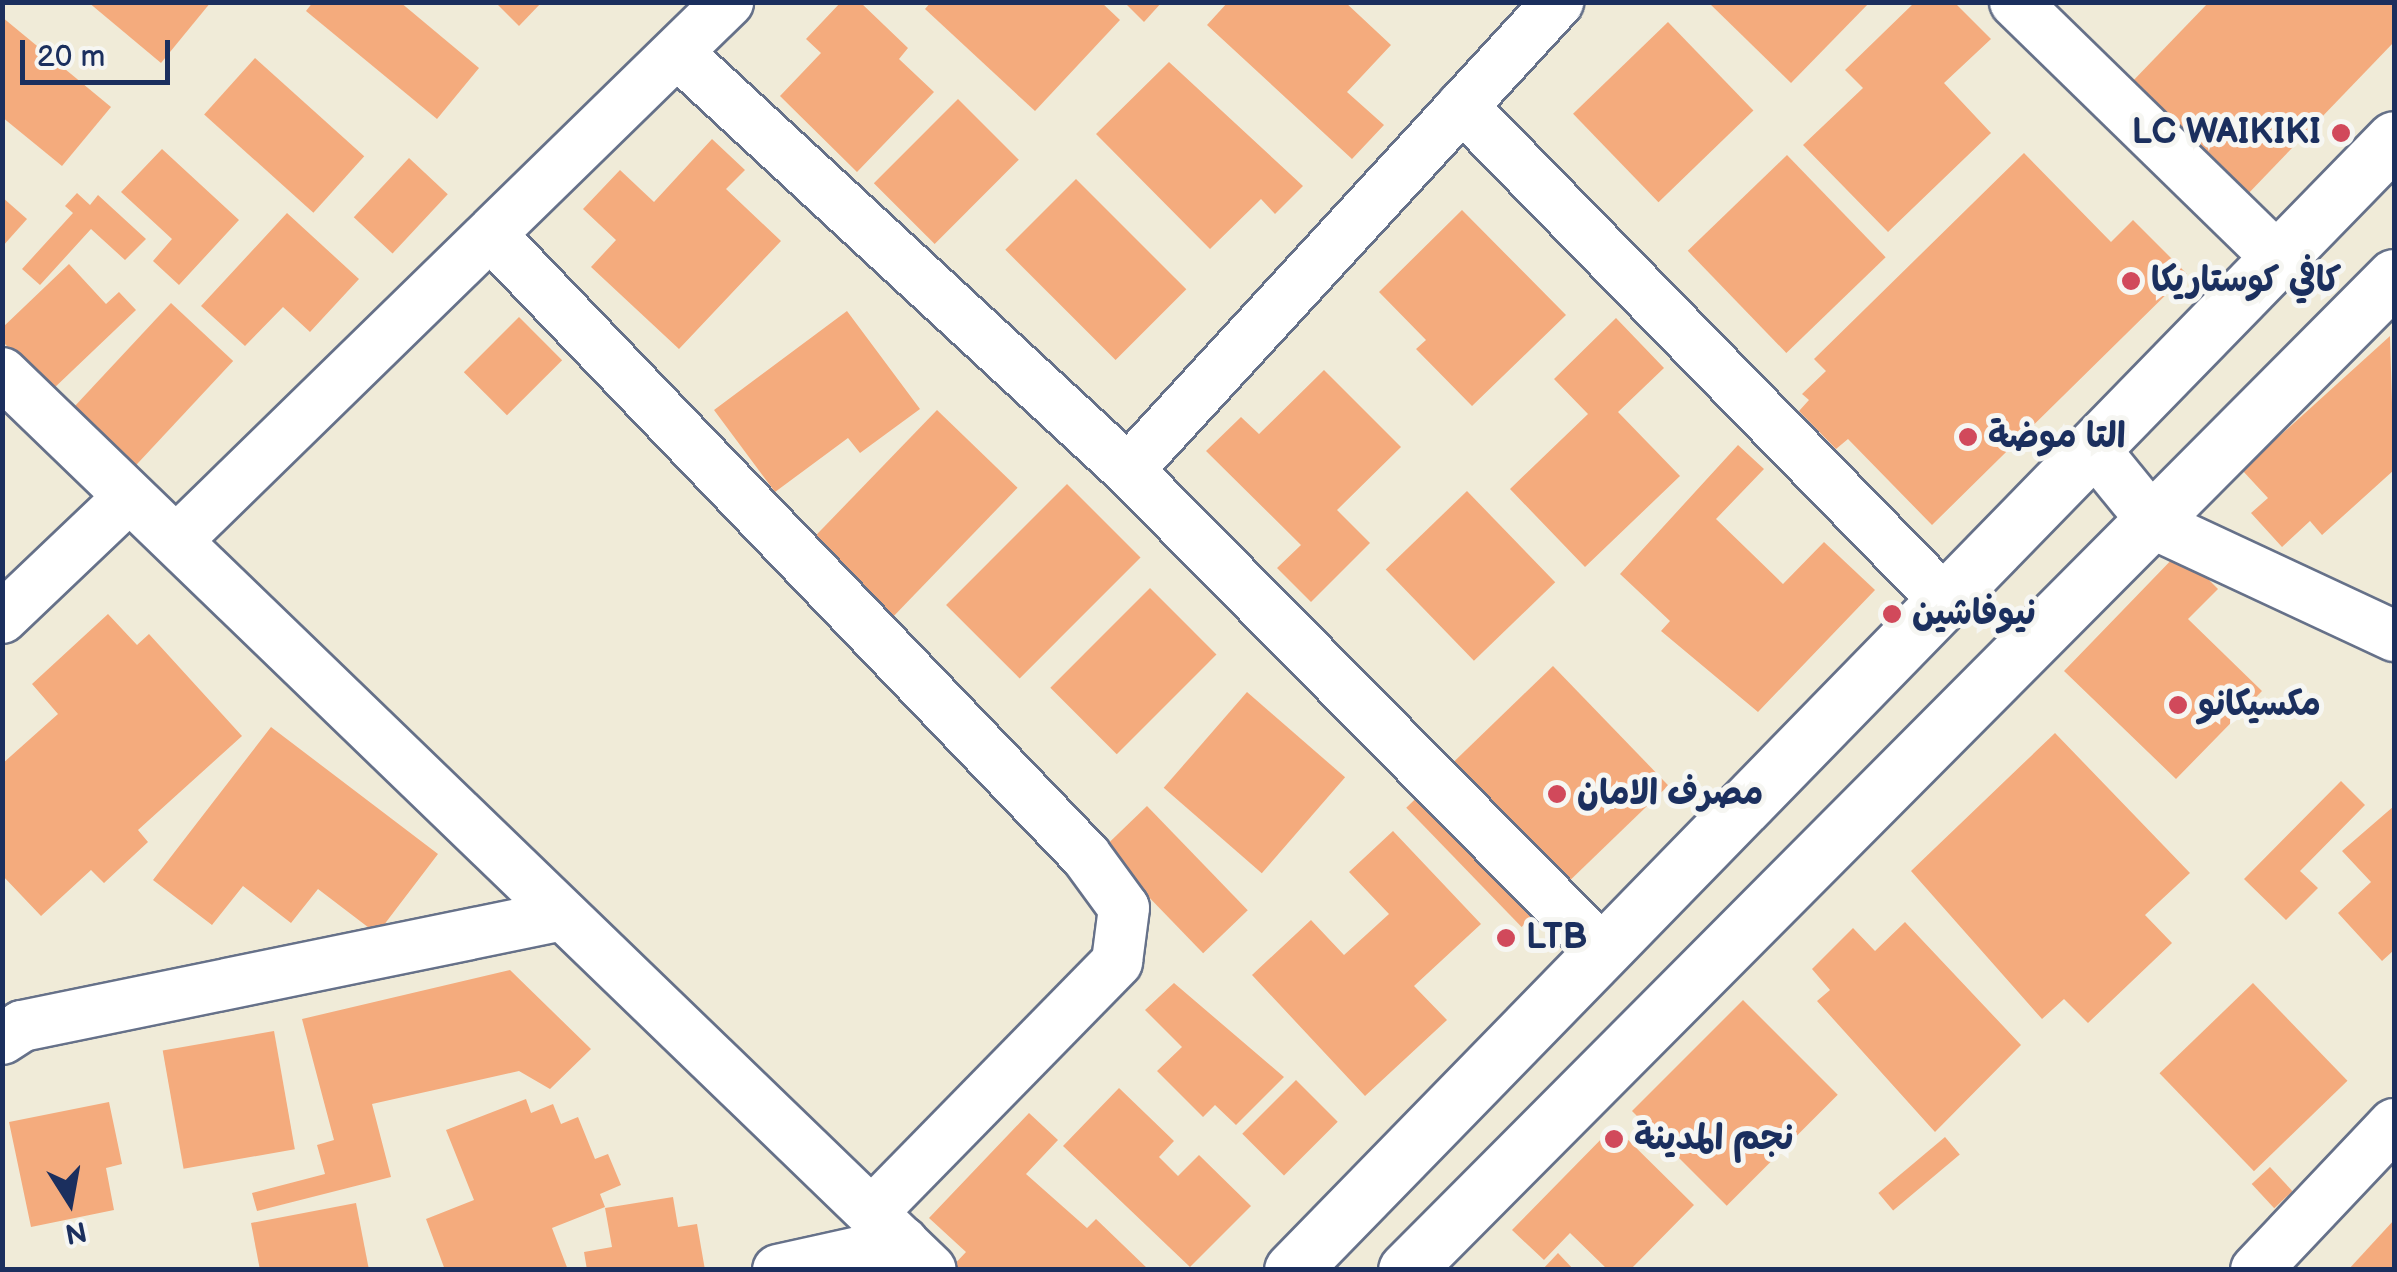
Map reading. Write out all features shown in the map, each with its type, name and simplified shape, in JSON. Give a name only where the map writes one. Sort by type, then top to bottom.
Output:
[{"type":"main road","points":[[1292,1270],[2394,140]]},
{"type":"main road","points":[[1406,1270],[2156,525],[2394,276]]},
{"type":"street","points":[[178,539],[681,56],[728,2]]},
{"type":"street","points":[[1128,470],[1558,2]]},
{"type":"street","points":[[2015,2],[2278,259]]},
{"type":"street","points":[[681,56],[1128,470],[1602,950]]},
{"type":"street","points":[[1462,106],[1945,601]]},
{"type":"street","points":[[493,237],[1086,856],[1124,908],[1117,962],[902,1241],[778,1270]]},
{"type":"street","points":[[2,372],[128,498],[178,539],[902,1241]]},
{"type":"street","points":[[2094,450],[2156,525],[2394,636]]},
{"type":"street","points":[[2,618],[128,498]]},
{"type":"street","points":[[2,1039],[22,1026],[564,915]]},
{"type":"street","points":[[2256,1270],[2394,1124]]},
{"type":"building","points":[[88,2],[211,2],[161,63]]},
{"type":"building","points":[[313,2],[400,2],[479,68],[437,119],[306,11]]},
{"type":"building","points":[[495,2],[542,2],[519,26]]},
{"type":"building","points":[[841,2],[860,2],[908,48],[899,59],[934,92],[857,172],[780,96],[821,53],[806,39]]},
{"type":"building","points":[[931,2],[1101,2],[1120,20],[1035,111],[925,9]]},
{"type":"building","points":[[1124,2],[1162,2],[1144,22]]},
{"type":"building","points":[[1228,2],[1345,2],[1391,45],[1347,92],[1384,125],[1352,159],[1207,25]]},
{"type":"building","points":[[1708,2],[1870,2],[1791,83]]},
{"type":"building","points":[[1915,2],[1954,2],[1991,39],[1944,83],[1991,133],[1888,232],[1803,145],[1863,88],[1845,70]]},
{"type":"building","points":[[2209,2],[2394,2],[2394,42],[2245,197],[2129,85]]},
{"type":"building","points":[[2,17],[111,107],[62,166],[2,117]]},
{"type":"building","points":[[1668,22],[1753,110],[1658,202],[1573,114]]},
{"type":"building","points":[[255,58],[364,156],[313,213],[204,114]]},
{"type":"building","points":[[1169,62],[1303,186],[1275,214],[1261,199],[1210,249],[1096,134]]},
{"type":"building","points":[[958,99],[1019,160],[935,244],[874,183]]},
{"type":"building","points":[[712,139],[745,170],[726,189],[781,241],[679,349],[591,267],[616,240],[583,209],[620,170],[654,202]]},
{"type":"building","points":[[162,149],[239,220],[179,285],[153,261],[172,239],[121,192]]},
{"type":"building","points":[[2024,153],[2111,242],[2133,220],[2187,274],[1932,525],[1848,439],[1836,449],[1799,411],[1809,400],[1802,394],[1826,371],[1814,359]]},
{"type":"building","points":[[1787,155],[1886,257],[1786,353],[1688,251]]},
{"type":"building","points":[[409,158],[448,194],[393,253],[354,217]]},
{"type":"building","points":[[1076,179],[1186,289],[1116,360],[1005,250]]},
{"type":"building","points":[[77,193],[90,205],[98,195],[146,239],[125,260],[91,229],[40,285],[22,269],[73,213],[65,206]]},
{"type":"building","points":[[2,197],[27,219],[2,247]]},
{"type":"building","points":[[1462,210],[1566,315],[1472,406],[1416,349],[1426,340],[1379,292]]},
{"type":"building","points":[[287,213],[359,279],[310,332],[283,307],[245,346],[201,306]]},
{"type":"building","points":[[69,264],[106,304],[119,292],[136,310],[51,391],[2,341],[2,328]]},
{"type":"building","points":[[171,303],[233,361],[124,478],[62,420]]},
{"type":"building","points":[[847,311],[920,409],[860,453],[848,438],[775,492],[714,410]]},
{"type":"building","points":[[519,317],[562,360],[507,415],[464,372]]},
{"type":"building","points":[[1616,318],[1664,368],[1618,412],[1680,476],[1585,567],[1510,489],[1588,414],[1554,379]]},
{"type":"building","points":[[2390,336],[2394,470],[2322,535],[2310,521],[2282,547],[2251,513],[2268,498],[2242,470]]},
{"type":"building","points":[[1324,370],[1401,447],[1337,510],[1370,543],[1311,602],[1277,568],[1301,545],[1206,451],[1241,417],[1259,434]]},
{"type":"building","points":[[937,410],[1018,488],[879,632],[798,554]]},
{"type":"building","points":[[1738,445],[1764,469],[1716,519],[1783,584],[1824,542],[1875,590],[1758,712],[1661,631],[1670,621],[1620,574]]},
{"type":"building","points":[[1067,484],[1141,558],[1020,678],[946,605]]},
{"type":"building","points":[[1467,491],[1555,582],[1474,661],[1386,569]]},
{"type":"building","points":[[2180,551],[2218,589],[2188,619],[2262,691],[2176,779],[2064,671]]},
{"type":"building","points":[[1150,588],[1216,654],[1117,754],[1050,688]]},
{"type":"building","points":[[108,614],[137,645],[149,634],[242,736],[138,830],[148,842],[104,883],[91,870],[41,916],[2,875],[2,764],[58,714],[32,684]]},
{"type":"building","points":[[1553,666],[1668,785],[1522,927],[1406,808]]},
{"type":"building","points":[[1247,692],[1345,777],[1262,873],[1164,788]]},
{"type":"building","points":[[271,727],[438,854],[377,934],[318,889],[291,923],[243,886],[212,925],[153,880]]},
{"type":"building","points":[[2055,733],[2190,873],[2145,915],[2172,943],[2088,1023],[2064,999],[2042,1019],[1911,871]]},
{"type":"building","points":[[2341,781],[2365,805],[2300,871],[2318,888],[2286,920],[2244,879]]},
{"type":"building","points":[[1147,806],[1248,910],[1203,953],[1102,849]]},
{"type":"building","points":[[2394,806],[2394,950],[2382,961],[2338,913],[2371,882],[2342,851]]},
{"type":"building","points":[[1393,831],[1481,924],[1414,986],[1447,1020],[1365,1096],[1252,975],[1311,920],[1344,955],[1389,914],[1349,872]]},
{"type":"building","points":[[1905,922],[2021,1045],[1935,1132],[1817,1001],[1830,990],[1812,969],[1853,928],[1875,951]]},
{"type":"building","points":[[510,970],[591,1049],[550,1089],[519,1071],[372,1104],[391,1177],[257,1211],[252,1193],[325,1174],[317,1145],[334,1140],[302,1019]]},
{"type":"building","points":[[1174,983],[1284,1077],[1236,1125],[1215,1105],[1203,1117],[1157,1071],[1182,1047],[1145,1010]]},
{"type":"building","points":[[2253,983],[2347,1081],[2254,1171],[2159,1073]]},
{"type":"building","points":[[1743,1000],[1838,1095],[1727,1206],[1632,1111]]},
{"type":"building","points":[[274,1031],[295,1149],[184,1169],[163,1051]]},
{"type":"building","points":[[1296,1080],[1338,1122],[1284,1175],[1242,1134]]},
{"type":"building","points":[[1119,1088],[1174,1141],[1159,1157],[1178,1176],[1199,1155],[1251,1206],[1190,1267],[1063,1146]]},
{"type":"building","points":[[526,1099],[531,1113],[553,1104],[561,1124],[578,1117],[595,1159],[608,1154],[621,1185],[600,1194],[605,1207],[552,1228],[568,1270],[445,1270],[426,1219],[474,1200],[446,1130]]},
{"type":"building","points":[[109,1102],[122,1164],[106,1168],[114,1210],[31,1227],[9,1122]]},
{"type":"building","points":[[1029,1113],[1058,1140],[1026,1174],[1087,1228],[1096,1219],[1149,1270],[949,1270],[966,1252],[929,1218]]},
{"type":"building","points":[[1614,1126],[1694,1205],[1630,1270],[1608,1270],[1570,1233],[1544,1260],[1512,1230]]},
{"type":"building","points":[[1945,1137],[1960,1155],[1893,1211],[1878,1193]]},
{"type":"building","points":[[2270,1167],[2293,1191],[2274,1208],[2252,1184]]},
{"type":"building","points":[[673,1197],[678,1227],[697,1224],[705,1270],[587,1270],[584,1252],[612,1247],[605,1208]]},
{"type":"building","points":[[356,1203],[369,1270],[260,1270],[251,1223]]},
{"type":"building","points":[[2394,1220],[2394,1270],[2348,1270]]},
{"type":"building","points":[[1558,1253],[1574,1270],[1542,1270]]},
{"type":"place","name":"LC WAIKIKI","points":[[2341,133]]},
{"type":"place","name":"كافي كوستاريكا","points":[[2131,281]]},
{"type":"place","name":"التا موضة","points":[[1968,437]]},
{"type":"place","name":"نيوفاشين","points":[[1892,614]]},
{"type":"place","name":"مكسيكانو","points":[[2178,705]]},
{"type":"place","name":"مصرف الامان","points":[[1557,794]]},
{"type":"place","name":"LTB","points":[[1506,938]]},
{"type":"place","name":"نجم المدينة","points":[[1614,1139]]}]
